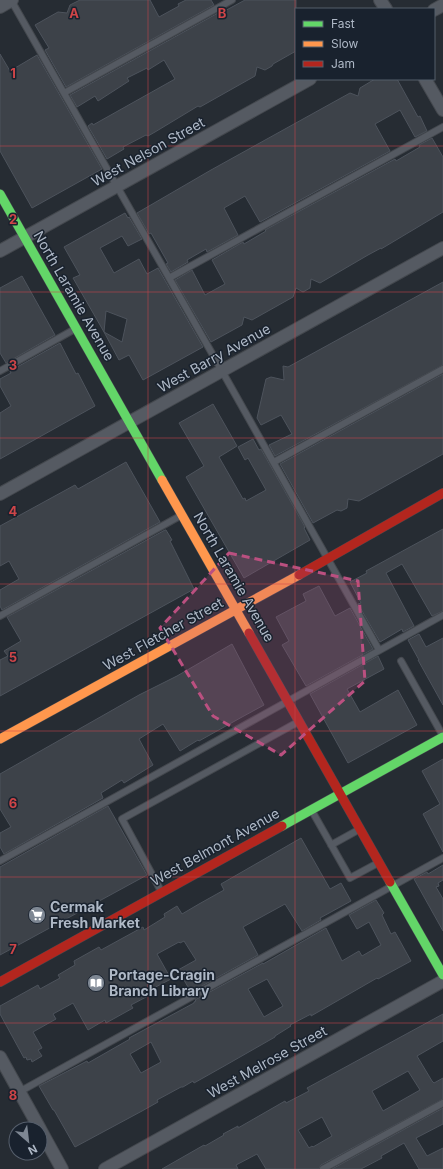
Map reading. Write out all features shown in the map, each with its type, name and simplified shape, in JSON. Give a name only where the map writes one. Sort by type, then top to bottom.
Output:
[{"type":"street","points":[[0,7],[12,0]]},
{"type":"street","name":"West Nelson Street","points":[[0,251],[308,80]]},
{"type":"street","points":[[426,80],[443,110]]},
{"type":"street","name":"North Laramie Avenue","points":[[0,194],[443,975]]},
{"type":"street","name":"West Barry Avenue","points":[[0,494],[443,248]]},
{"type":"street","name":"West Fletcher Street","points":[[0,740],[236,610],[443,493]]},
{"type":"street","name":"West Belmont Avenue","points":[[0,982],[443,736]]},
{"type":"street","name":"West Melrose Street","points":[[105,1169],[443,981]]},
{"type":"street","points":[[0,1057],[35,1121]]},
{"type":"street","points":[[48,1144],[62,1169]]},
{"type":"lane","points":[[12,0],[379,650]]},
{"type":"lane","points":[[64,93],[232,0]]},
{"type":"lane","points":[[169,278],[443,126]]},
{"type":"lane","points":[[0,371],[76,328]]},
{"type":"lane","points":[[274,462],[443,369]]},
{"type":"lane","points":[[0,616],[182,515]]},
{"type":"lane","points":[[0,860],[443,615]]},
{"type":"lane","points":[[402,661],[443,736]]},
{"type":"lane","points":[[162,892],[122,819],[299,722]]},
{"type":"lane","points":[[311,810],[350,878],[380,862]]},
{"type":"lane","points":[[332,845],[360,828]]},
{"type":"lane","points":[[19,1092],[443,858]]},
{"type":"lane","points":[[323,1169],[443,1103]]},
{"type":"highlighted area","points":[[229,553],[358,581],[365,681],[281,755],[213,716],[160,628]]},
{"type":"building","points":[[80,0],[150,0],[159,17],[179,6],[178,4],[186,0],[211,0],[214,5],[66,87],[45,50],[49,48],[35,25],[58,12],[67,13],[70,5]]},
{"type":"building","points":[[245,0],[296,0],[295,52],[265,70],[257,67],[255,76],[200,107],[198,106],[148,136],[146,135],[123,147],[124,149],[107,159],[88,126],[92,123],[93,125],[175,79],[164,60],[148,70],[147,68],[127,78],[129,81],[98,101],[95,96],[77,107],[70,95],[218,13],[221,13]]},
{"type":"building","points":[[0,54],[10,71],[37,55],[102,169],[32,208],[0,151]]},
{"type":"building","points":[[373,80],[398,80],[418,117],[420,116],[427,131],[415,137],[400,110],[375,124],[390,151],[260,222],[245,196],[224,208],[238,235],[207,252],[206,249],[187,260],[188,262],[171,272],[166,264],[168,263],[151,233],[149,234],[137,213],[350,93],[358,96],[360,88]]},
{"type":"building","points":[[432,138],[443,157],[443,212],[320,283],[311,279],[310,288],[303,292],[296,288],[293,297],[252,320],[244,317],[242,325],[211,342],[175,280],[192,270],[205,295],[225,284],[212,260],[243,242],[244,244],[266,231],[265,230],[395,159],[396,161]]},
{"type":"building","points":[[125,213],[142,239],[128,246],[122,236],[100,248],[114,273],[139,259],[147,274],[158,268],[203,347],[143,380],[129,355],[119,360],[73,278],[80,275],[64,247]],"holes":[[[106,311],[127,319],[122,342],[104,332]]]},
{"type":"building","points":[[22,276],[55,335],[6,363],[0,353],[0,288]]},
{"type":"building","points":[[443,282],[443,365],[275,456],[269,445],[292,434],[281,415],[261,425],[257,418],[266,379],[271,377],[284,380],[283,366],[288,367]]},
{"type":"building","points":[[60,343],[95,406],[0,459],[0,413],[11,406],[0,386],[0,379],[11,373],[10,371]]},
{"type":"building","points":[[443,374],[443,454],[359,501],[348,499],[347,508],[341,511],[337,510],[313,523],[280,464]]},
{"type":"building","points":[[213,404],[237,446],[219,457],[243,499],[245,498],[246,501],[266,490],[248,458],[245,460],[238,447],[253,439],[259,450],[261,449],[305,527],[304,528],[310,540],[244,578],[186,477],[204,466],[179,423]]},
{"type":"building","points":[[126,462],[160,522],[2,610],[0,606],[0,590],[19,579],[9,561],[0,566],[0,526],[75,485],[78,489]]},
{"type":"building","points":[[443,529],[443,611],[432,616],[402,564],[386,573],[414,626],[403,632],[402,629],[380,642],[358,604],[361,603],[350,582],[367,573],[366,571]]},
{"type":"building","points":[[165,530],[172,540],[170,541],[194,589],[0,696],[0,660],[8,656],[4,651],[21,641],[7,617]]},
{"type":"building","points":[[319,586],[335,616],[350,608],[373,649],[306,686],[282,645],[289,641],[276,617],[306,601],[303,594]]},
{"type":"building","points":[[419,634],[426,647],[443,638],[443,705],[408,640]]},
{"type":"building","points":[[232,644],[264,705],[180,751],[163,724],[139,739],[153,765],[124,783],[122,780],[101,793],[103,798],[4,854],[0,847],[0,833],[11,827],[0,809],[0,774]]},
{"type":"building","points":[[378,656],[384,669],[347,689],[360,712],[398,690],[417,725],[348,763],[310,694]]},
{"type":"building","points":[[443,759],[443,852],[423,814],[440,804],[422,771]]},
{"type":"building","name":"Cermak Fresh Market","points":[[108,806],[147,875],[0,955],[0,867]]},
{"type":"building","points":[[301,838],[330,889],[341,883],[351,901],[320,918],[321,920],[302,931],[285,904],[243,927],[258,955],[191,992],[178,970],[196,960],[184,941],[179,942],[157,954],[171,979],[146,992],[148,996],[131,1005],[133,1008],[106,1023],[105,1020],[88,1030],[73,1003],[53,1014],[56,1019],[33,1032],[42,1048],[38,1050],[42,1056],[32,1062],[31,1059],[27,1060],[26,1057],[24,1058],[0,1014],[0,1006],[38,985],[40,989],[60,978],[58,975],[75,965],[74,961],[99,947],[101,950],[143,927],[144,930],[165,917],[164,914],[177,906],[182,914],[224,890],[221,884]]},
{"type":"building","points":[[443,865],[443,880],[438,883],[439,886],[436,887],[443,899],[443,931],[414,879],[427,872],[428,874]]},
{"type":"building","points":[[376,900],[384,913],[382,915],[391,934],[395,932],[411,961],[378,979],[377,978],[311,1016],[311,1014],[290,1025],[291,1026],[275,1037],[226,1065],[194,1083],[193,1081],[157,1100],[158,1102],[75,1147],[39,1086],[87,1061],[88,1063],[130,1039],[129,1038],[194,1003],[196,1001],[195,1000],[263,964],[326,928],[342,961],[359,951],[362,956],[381,945],[369,922],[357,929],[349,915]],"holes":[[[267,979],[283,1006],[264,1017],[248,989]],[[151,1042],[161,1062],[141,1073],[130,1054]]]},
{"type":"building","points":[[443,1014],[443,1041],[417,1056],[434,1083],[443,1078],[443,1099],[321,1165],[319,1169],[266,1169],[257,1154],[236,1165],[238,1169],[162,1169],[285,1101],[286,1103],[309,1091],[307,1088]],"holes":[[[408,1071],[420,1090],[383,1111],[372,1091]],[[322,1117],[332,1136],[309,1148],[298,1130]]]},
{"type":"building","points":[[443,1108],[443,1124],[416,1138],[427,1156],[443,1148],[443,1169],[419,1169],[404,1143],[381,1156],[382,1158],[361,1169],[332,1169]]},
{"type":"traffic: fast","points":[[0,194],[162,480]]},
{"type":"traffic: fast","points":[[282,826],[443,737]]},
{"type":"traffic: fast","points":[[390,882],[443,975]]},
{"type":"traffic: slow","points":[[162,480],[249,633]]},
{"type":"traffic: slow","points":[[0,739],[299,575]]},
{"type":"traffic: jam","points":[[299,575],[443,493]]},
{"type":"traffic: jam","points":[[249,633],[390,882]]},
{"type":"traffic: jam","points":[[0,982],[282,826]]},
{"type":"place","name":"Cermak Fresh Market","points":[[37,915]]},
{"type":"place","name":"Portage-Cragin Branch Library","points":[[96,983]]}]
